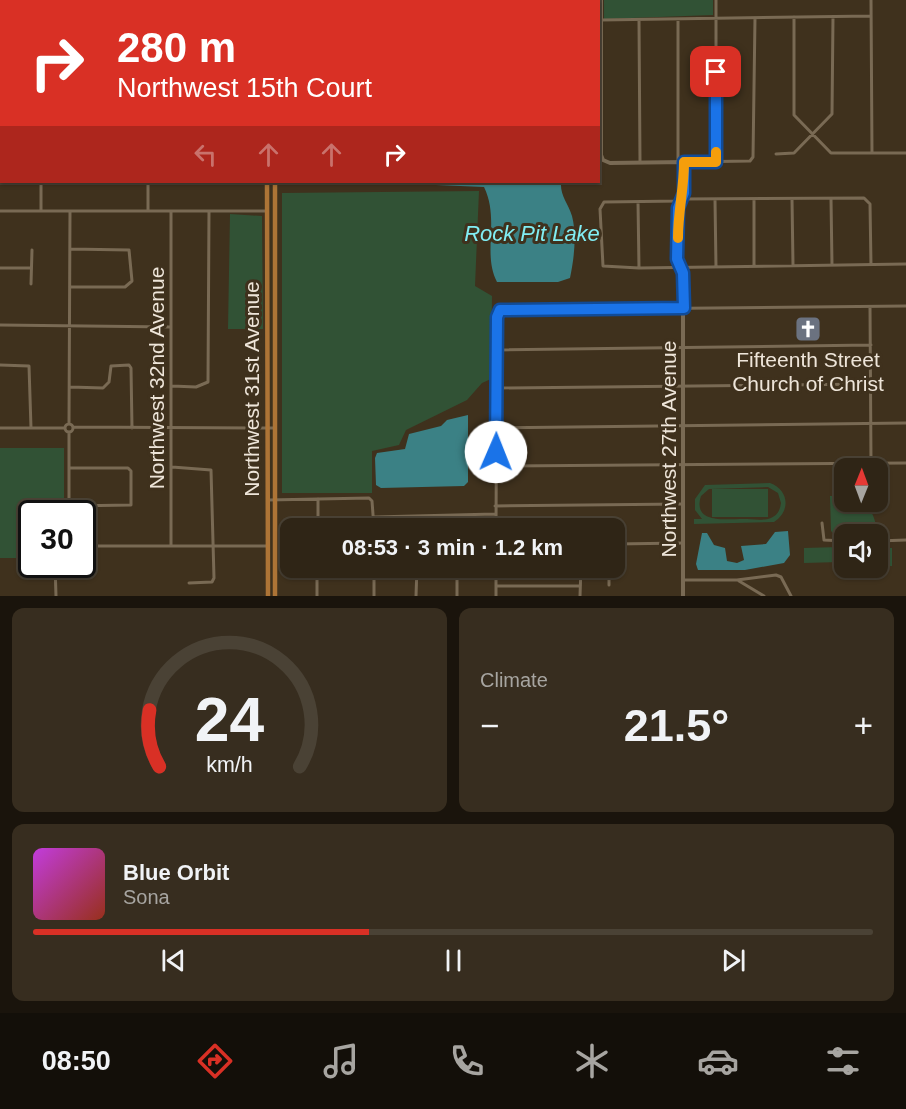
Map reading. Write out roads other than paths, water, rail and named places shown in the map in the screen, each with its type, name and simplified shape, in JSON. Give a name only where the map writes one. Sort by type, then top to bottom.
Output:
[{"type":"main road","name":"Northwest 31st Avenue","points":[[267,183],[268,596]]},
{"type":"main road","name":"Northwest 31st Avenue","points":[[275,183],[276,596]]},
{"type":"main road","points":[[267,211],[274,220]]},
{"type":"main road","points":[[268,546],[275,559]]},
{"type":"street","points":[[601,0],[601,155],[603,160],[610,163],[750,161],[755,150],[755,18]]},
{"type":"street","points":[[716,0],[716,162]]},
{"type":"street","points":[[871,0],[872,153]]},
{"type":"street","points":[[601,20],[871,16]]},
{"type":"street","points":[[794,17],[794,115],[831,153],[906,153]]},
{"type":"street","points":[[776,154],[794,153],[832,114],[833,17]]},
{"type":"street","points":[[678,19],[678,162]]},
{"type":"street","points":[[639,20],[640,162]]},
{"type":"street","name":"Northwest 27th Avenue","points":[[683,596],[684,308],[683,273],[677,259],[678,208],[684,193],[684,162]]},
{"type":"street","points":[[40,211],[41,183]]},
{"type":"street","points":[[147,211],[148,183]]},
{"type":"street","points":[[792,199],[793,265]]},
{"type":"street","points":[[831,199],[832,265]]},
{"type":"street","points":[[871,265],[870,204],[867,200],[681,200],[604,202],[601,205],[603,266],[639,268],[793,265],[871,265],[906,264]]},
{"type":"street","points":[[715,200],[716,267]]},
{"type":"street","points":[[754,200],[754,266]]},
{"type":"street","points":[[638,202],[639,268]]},
{"type":"street","points":[[0,211],[267,211]]},
{"type":"street","points":[[70,211],[69,424],[73,428],[275,428]]},
{"type":"street","name":"Northwest 32nd Avenue","points":[[171,211],[171,545]]},
{"type":"street","points":[[172,386],[196,387],[208,382],[209,211]]},
{"type":"street","points":[[70,249],[129,250],[130,285],[70,287]]},
{"type":"street","points":[[32,250],[32,284]]},
{"type":"street","points":[[0,268],[31,268]]},
{"type":"street","points":[[495,518],[497,313],[505,309],[906,306]]},
{"type":"street","points":[[870,307],[871,458]]},
{"type":"street","points":[[0,325],[171,327]]},
{"type":"street","points":[[497,350],[871,345]]},
{"type":"street","points":[[0,365],[29,366],[31,428]]},
{"type":"street","points":[[70,387],[103,388],[109,382],[111,366],[129,365],[131,368],[132,428]]},
{"type":"street","points":[[497,388],[871,384]]},
{"type":"street","points":[[496,428],[906,423]]},
{"type":"street","points":[[0,428],[64,428],[69,424]]},
{"type":"street","points":[[64,428],[69,432]]},
{"type":"street","points":[[69,500],[69,432],[73,428]]},
{"type":"street","points":[[496,466],[834,463]]},
{"type":"street","points":[[888,463],[906,463]]},
{"type":"street","points":[[172,467],[211,470],[212,582],[189,583]]},
{"type":"street","points":[[70,468],[128,468],[131,471],[131,505],[96,506]]},
{"type":"street","points":[[318,499],[318,518]]},
{"type":"street","points":[[268,500],[372,499],[374,517],[495,514]]},
{"type":"street","points":[[495,506],[683,504]]},
{"type":"street","points":[[822,523],[824,540],[834,541]]},
{"type":"street","points":[[888,541],[906,540]]},
{"type":"street","points":[[625,544],[683,543]]},
{"type":"street","points":[[96,546],[268,546]]},
{"type":"street","points":[[682,580],[737,580],[776,575],[781,577],[791,596]]},
{"type":"street","points":[[55,578],[56,596]]},
{"type":"street","points":[[317,578],[317,596]]},
{"type":"street","points":[[374,578],[374,596]]},
{"type":"street","points":[[416,596],[417,578]]},
{"type":"street","points":[[457,578],[457,596]]},
{"type":"street","points":[[496,578],[496,596]]},
{"type":"street","points":[[580,578],[580,596]]},
{"type":"street","points":[[609,578],[609,585]]},
{"type":"street","points":[[737,580],[764,596]]},
{"type":"street","points":[[496,586],[580,585]]},
{"type":"water","name":"Rock Pit Lake","points":[[431,183],[561,183],[572,216],[575,239],[570,278],[558,282],[497,282],[491,260],[491,212],[484,187]]},
{"type":"water","points":[[468,415],[468,482],[464,486],[381,488],[376,485],[375,458],[377,453],[405,449],[409,434],[441,426],[447,420]]},
{"type":"water","points":[[788,531],[790,555],[784,563],[745,570],[698,570],[696,564],[702,533],[707,533],[714,545],[725,548],[727,561],[737,563],[744,560],[741,546],[766,544],[775,532]]},
{"type":"place","name":"Fifteenth Street Church of Christ","points":[[808,329]]}]
